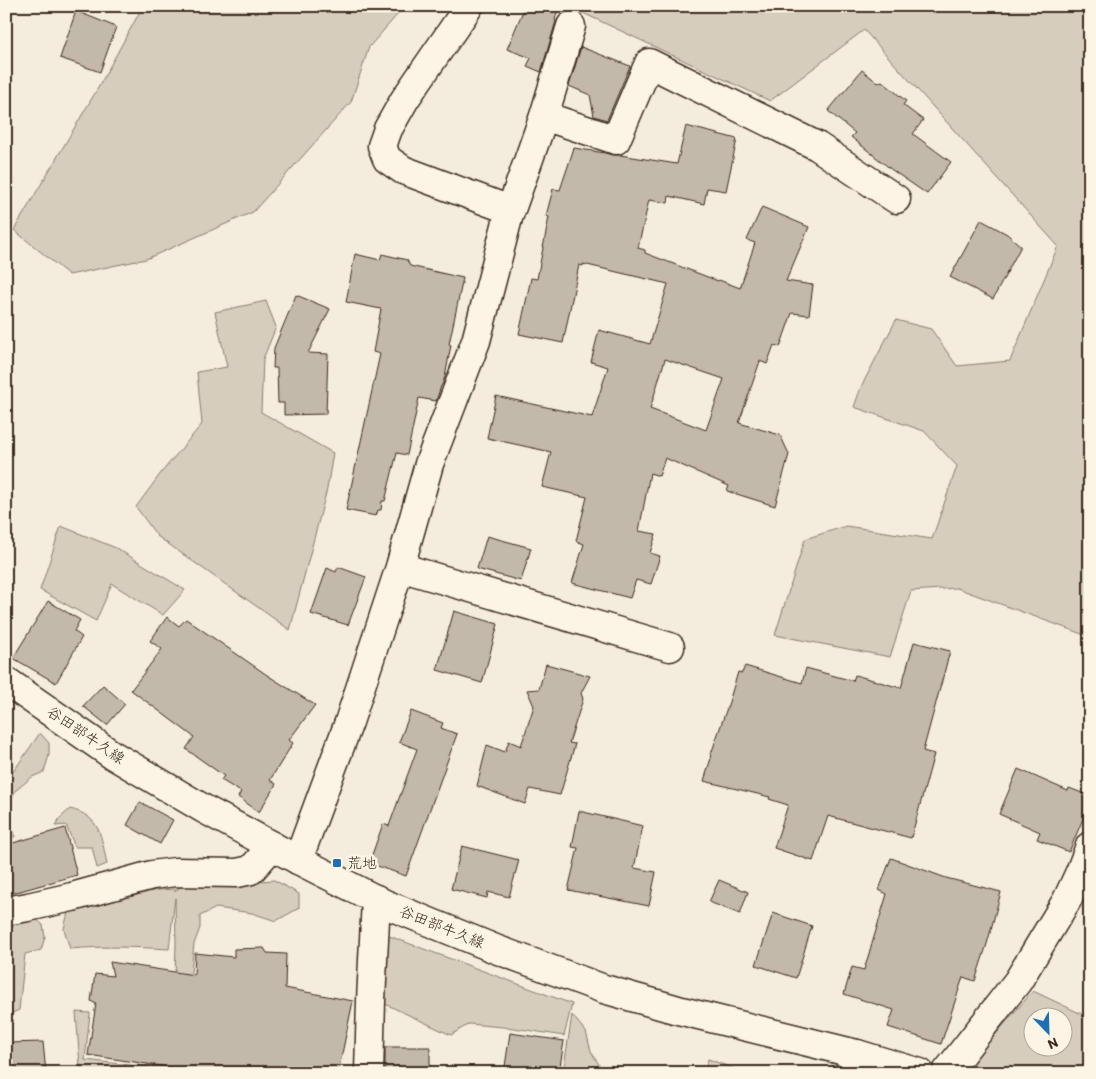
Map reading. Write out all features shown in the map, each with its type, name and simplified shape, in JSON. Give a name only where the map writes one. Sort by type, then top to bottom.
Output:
[{"type":"street","points":[[469,6],[404,99],[388,128],[382,146],[387,159],[403,170],[510,210]]},
{"type":"street","points":[[298,860],[349,722],[400,567],[429,464],[476,341],[510,210],[544,116],[571,26]]},
{"type":"street","points":[[544,116],[616,140],[650,63],[817,146],[896,199]]},
{"type":"street","points":[[400,567],[670,647]]},
{"type":"street","name":"谷田部牛久線","points":[[6,681],[111,754],[204,809],[385,904],[498,950],[604,989],[854,1063],[920,1073]]},
{"type":"street","points":[[6,911],[72,897],[152,875],[175,872],[237,873],[251,870],[272,846]]},
{"type":"street","points":[[946,1073],[1018,982],[1067,900],[1090,846]]},
{"type":"street","points":[[369,1073],[376,899]]},
{"type":"shaded area","points":[[143,6],[405,6],[369,47],[351,102],[253,212],[146,259],[69,275],[14,230],[98,88]]},
{"type":"shaded area","points":[[568,6],[1090,6],[1090,637],[957,588],[911,591],[890,657],[775,635],[805,539],[846,526],[932,539],[957,466],[924,431],[854,407],[861,387],[896,320],[931,329],[957,366],[1010,361],[1058,246],[864,30],[770,101]]},
{"type":"shaded area","points":[[266,301],[276,327],[263,359],[261,412],[333,453],[327,489],[290,630],[157,536],[136,507],[161,473],[202,424],[197,372],[227,367],[215,312]]},
{"type":"shaded area","points":[[61,526],[116,548],[185,590],[163,615],[112,584],[96,621],[40,590]]},
{"type":"shaded area","points":[[40,733],[49,743],[49,755],[44,772],[32,777],[15,791],[9,806],[9,823],[15,837],[6,837],[6,782]]},
{"type":"shaded area","points":[[70,809],[80,812],[94,822],[101,837],[107,864],[97,868],[92,847],[75,847],[66,825],[56,826],[59,819]]},
{"type":"shaded area","points":[[274,880],[299,894],[299,908],[276,921],[252,913],[216,908],[200,916],[200,928],[194,944],[187,1010],[173,1046],[176,943],[175,898],[169,949],[95,947],[70,949],[64,929],[68,912],[157,890],[175,889],[175,892],[180,887]]},
{"type":"shaded area","points":[[35,918],[43,925],[45,937],[41,950],[25,954],[19,1010],[6,1016],[6,925]]},
{"type":"shaded area","points":[[389,936],[572,1004],[564,1036],[514,1028],[469,1024],[451,1035],[379,1001],[380,937]]},
{"type":"shaded area","points":[[164,971],[169,973],[168,1073],[83,1073],[80,1066],[76,1012],[90,1013],[85,1060],[147,1067]]},
{"type":"shaded area","points":[[1033,991],[1065,1006],[1024,1006],[1024,1056],[1074,1056],[1074,1010],[1090,1018],[1090,1073],[990,1073],[976,1067],[975,1058]]},
{"type":"shaded area","points":[[572,1015],[586,1032],[591,1051],[604,1073],[563,1073]]},
{"type":"shaded area","points":[[708,1059],[746,1073],[704,1073]]},
{"type":"building","points":[[525,6],[544,6],[557,12],[541,72],[527,66],[531,58],[507,49]]},
{"type":"building","points":[[76,11],[116,27],[100,72],[60,58]]},
{"type":"building","points":[[581,47],[630,66],[607,120],[594,116],[590,95],[569,86]]},
{"type":"building","points":[[862,70],[878,83],[882,81],[906,101],[903,105],[923,120],[913,134],[951,162],[927,194],[892,170],[851,137],[855,133],[828,111]]},
{"type":"building","points":[[686,126],[737,139],[726,191],[707,188],[704,204],[669,196],[668,203],[649,200],[638,248],[645,250],[645,253],[740,288],[755,243],[747,240],[762,207],[809,227],[786,281],[813,285],[809,315],[792,313],[780,347],[774,345],[767,364],[760,361],[739,423],[780,435],[789,454],[775,506],[727,491],[729,486],[665,458],[659,476],[650,473],[639,531],[656,534],[650,553],[660,556],[651,584],[636,580],[630,598],[572,583],[584,544],[576,541],[587,497],[542,487],[551,452],[487,438],[496,396],[592,417],[608,367],[591,362],[599,330],[650,344],[668,284],[583,264],[583,266],[579,265],[563,343],[519,334],[531,278],[537,279],[549,217],[546,216],[553,189],[560,190],[574,148],[677,164]],"holes":[[[665,359],[724,379],[706,430],[650,409]]]},
{"type":"building","points":[[981,220],[1007,234],[1021,246],[993,299],[950,277]]},
{"type":"building","points":[[355,254],[380,260],[382,254],[407,260],[410,266],[463,278],[449,344],[451,345],[445,377],[436,401],[419,398],[407,455],[397,453],[385,501],[382,501],[381,510],[378,510],[376,516],[346,510],[380,354],[373,352],[381,309],[346,302]]},
{"type":"building","points":[[296,295],[330,309],[308,353],[328,354],[326,414],[284,415],[284,403],[278,403],[277,368],[273,368],[274,348]]},
{"type":"building","points":[[487,536],[531,548],[521,581],[477,569]]},
{"type":"building","points":[[338,567],[366,577],[348,625],[311,614],[327,568],[336,572]]},
{"type":"building","points":[[48,601],[80,620],[74,631],[82,637],[56,683],[13,658]]},
{"type":"building","points":[[454,611],[498,624],[482,683],[437,670]]},
{"type":"building","points":[[167,617],[179,626],[186,619],[267,675],[315,705],[289,740],[293,743],[270,780],[276,784],[259,812],[238,797],[241,792],[221,780],[224,776],[186,749],[194,737],[131,690],[162,649],[150,641]]},
{"type":"building","points":[[914,642],[950,651],[923,751],[934,754],[911,838],[828,816],[813,861],[774,848],[788,805],[769,799],[770,797],[704,781],[738,672],[742,673],[745,666],[802,683],[806,668],[853,681],[855,675],[901,688]]},
{"type":"building","points":[[546,664],[590,676],[581,693],[583,699],[569,743],[575,744],[560,795],[530,789],[525,804],[477,786],[487,745],[505,752],[509,741],[521,746],[534,706],[527,690],[539,689]]},
{"type":"building","points":[[103,685],[125,704],[107,725],[83,706]]},
{"type":"building","points":[[411,711],[443,723],[441,728],[457,734],[406,876],[369,863],[383,824],[389,826],[417,749],[399,742]]},
{"type":"building","points":[[1018,769],[1068,791],[1069,788],[1090,796],[1090,802],[1069,852],[1037,839],[1040,832],[999,814]]},
{"type":"building","points":[[140,802],[173,820],[160,844],[127,825]]},
{"type":"building","points":[[579,811],[643,826],[634,868],[656,872],[649,906],[568,890],[578,848],[572,847]]},
{"type":"building","points":[[65,828],[77,875],[6,895],[6,845]]},
{"type":"building","points":[[462,846],[519,860],[509,897],[488,892],[487,898],[451,889]]},
{"type":"building","points":[[891,858],[946,878],[1001,892],[975,981],[963,977],[941,1044],[888,1027],[894,1010],[844,994],[852,967],[864,970],[887,894],[879,890]]},
{"type":"building","points":[[719,880],[748,892],[740,914],[709,902]]},
{"type":"building","points":[[773,913],[812,926],[796,978],[756,965]]},
{"type":"building","points":[[264,948],[267,953],[286,954],[285,988],[353,1001],[338,1073],[186,1073],[187,1070],[88,1055],[96,1004],[91,1001],[95,974],[113,976],[110,962],[194,975],[195,953],[234,957],[234,949]]},
{"type":"building","points":[[510,1033],[564,1041],[559,1073],[504,1073]]},
{"type":"building","points":[[43,1042],[46,1073],[6,1073],[6,1043]]},
{"type":"building","points":[[385,1047],[430,1047],[430,1073],[385,1073]]},
{"type":"place","name":"荒地","points":[[337,863]]}]
